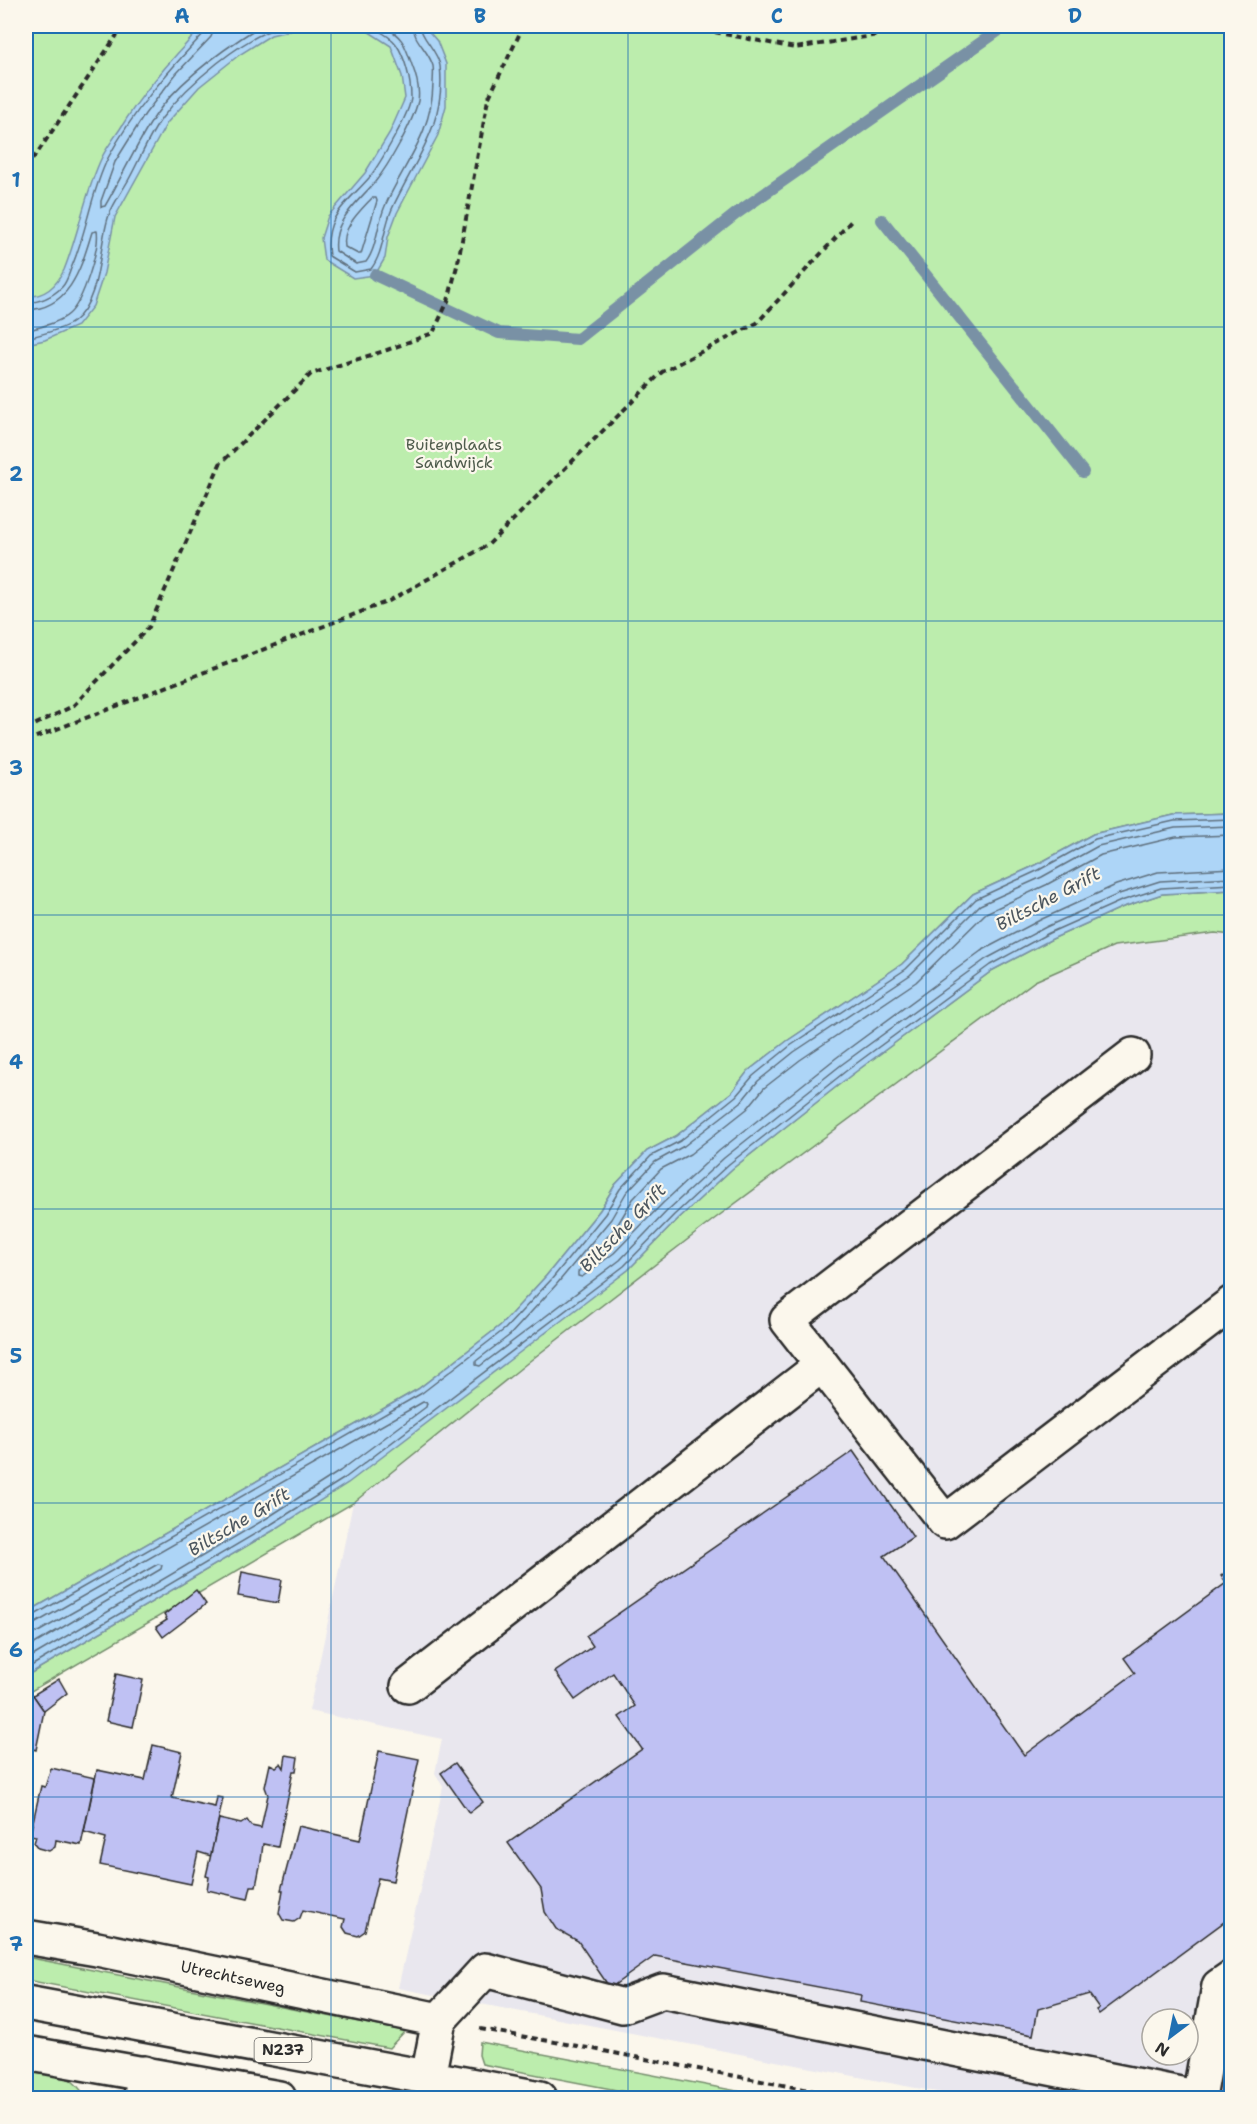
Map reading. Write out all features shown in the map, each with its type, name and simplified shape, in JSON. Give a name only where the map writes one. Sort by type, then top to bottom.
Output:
[{"type":"main road","points":[[1133,1055],[787,1320],[945,1522],[1232,1303]]},
{"type":"main road","points":[[408,1686],[822,1365]]},
{"type":"main road","name":"Utrechtseweg","points":[[26,1937],[97,1949],[439,2020]]},
{"type":"main road","points":[[428,2077],[439,2020],[485,1970],[623,2006],[663,1991],[1200,2098],[1219,1986],[1232,1977]]},
{"type":"main road","name":"N237","points":[[26,2003],[540,2098]]},
{"type":"main road","points":[[26,2053],[143,2086],[279,2098]]},
{"type":"path","points":[[26,168],[123,26]]},
{"type":"path","points":[[26,729],[73,706],[149,627],[220,464],[311,374],[434,333],[448,301],[458,262],[488,99],[522,29],[532,26]]},
{"type":"path","points":[[684,26],[795,48],[878,36],[878,26]]},
{"type":"path","points":[[26,741],[389,601],[488,545],[662,372],[757,323],[853,219]]},
{"type":"path","points":[[439,2020],[851,2098]]},
{"type":"shaded area","points":[[1215,933],[1231,935],[1231,2098],[968,2098],[398,1988],[443,1787],[435,1773],[442,1739],[309,1711],[353,1503],[531,1360],[713,1220],[1035,981],[1114,946]]},
{"type":"green space","name":"Buitenplaats Sandwijck","points":[[26,26],[1232,26],[1231,813],[1173,815],[1093,834],[1036,865],[973,894],[902,964],[787,1041],[748,1071],[732,1092],[676,1136],[647,1151],[615,1185],[600,1210],[546,1276],[501,1325],[418,1389],[26,1613]]},
{"type":"green space","points":[[1231,890],[1231,935],[1215,933],[1114,946],[1035,981],[713,1220],[531,1360],[353,1503],[26,1694],[26,1676],[274,1530],[628,1270],[732,1169],[850,1076],[993,970],[1052,939],[1123,907],[1162,894]]},
{"type":"green space","points":[[26,1957],[405,2031],[389,2048],[26,1980]]},
{"type":"green space","points":[[480,2042],[774,2098],[658,2098],[482,2064],[479,2055]]},
{"type":"green space","points":[[26,2068],[68,2078],[86,2098],[26,2097]]},
{"type":"water","points":[[203,26],[311,26],[271,35],[239,55],[199,87],[167,123],[115,217],[104,273],[93,306],[77,326],[45,340],[26,344],[26,297],[39,295],[49,290],[61,276],[91,184],[104,153],[148,88]]},
{"type":"water","points":[[360,26],[424,26],[437,41],[446,64],[446,106],[438,135],[397,213],[388,237],[385,258],[375,275],[353,278],[324,260],[321,238],[328,216],[365,173],[390,132],[405,98],[402,76],[391,46]]},
{"type":"water","name":"Biltsche Grift","points":[[1231,813],[1231,890],[1162,894],[1123,907],[1052,939],[993,970],[850,1076],[732,1169],[628,1270],[348,1483],[274,1530],[26,1676],[26,1613],[418,1389],[501,1325],[546,1276],[600,1210],[615,1185],[647,1151],[676,1136],[732,1092],[748,1071],[787,1041],[902,964],[973,894],[1036,865],[1093,834],[1173,815]]},
{"type":"building","points":[[853,1451],[913,1537],[884,1556],[1024,1755],[1135,1673],[1124,1658],[1226,1583],[1221,1576],[1232,1567],[1232,1916],[1099,2014],[1096,2010],[1099,2008],[1089,1994],[1038,2009],[1033,2035],[860,2002],[861,1995],[655,1956],[610,1988],[578,1941],[556,1929],[545,1912],[541,1889],[508,1843],[642,1749],[619,1717],[635,1706],[613,1673],[575,1700],[555,1672],[593,1646],[586,1636]]},
{"type":"building","points":[[242,1572],[282,1580],[278,1603],[238,1596]]},
{"type":"building","points":[[196,1590],[206,1604],[163,1637],[156,1627],[167,1620],[164,1615]]},
{"type":"building","points":[[116,1674],[143,1680],[133,1727],[106,1721]]},
{"type":"building","points":[[59,1679],[67,1693],[44,1711],[33,1695]]},
{"type":"building","points":[[33,1695],[44,1711],[36,1750],[26,1747],[26,1699]]},
{"type":"building","points":[[153,1745],[182,1752],[172,1798],[215,1807],[217,1797],[223,1798],[211,1856],[198,1852],[191,1884],[100,1865],[106,1838],[84,1832],[97,1770],[145,1780]]},
{"type":"building","points":[[379,1751],[419,1759],[393,1881],[378,1878],[365,1931],[358,1936],[347,1933],[343,1927],[345,1919],[303,1910],[300,1918],[294,1922],[283,1920],[279,1913],[283,1890],[281,1890],[298,1826],[360,1840]]},
{"type":"building","points":[[286,1755],[298,1757],[296,1771],[293,1771],[278,1847],[263,1844],[256,1886],[251,1886],[248,1899],[207,1890],[209,1877],[206,1876],[219,1819],[241,1824],[247,1820],[251,1826],[261,1828],[268,1795],[265,1787],[270,1764],[276,1767],[281,1763],[284,1768]]},
{"type":"building","points":[[455,1763],[483,1802],[469,1813],[441,1773]]},
{"type":"building","points":[[51,1768],[95,1778],[81,1845],[56,1840],[55,1847],[49,1851],[38,1848],[34,1843],[36,1836],[30,1835],[41,1786],[45,1787]]},
{"type":"waterway","points":[[375,275],[499,333],[578,339],[737,213],[1005,26]]},
{"type":"waterway","points":[[882,220],[1083,472]]}]
